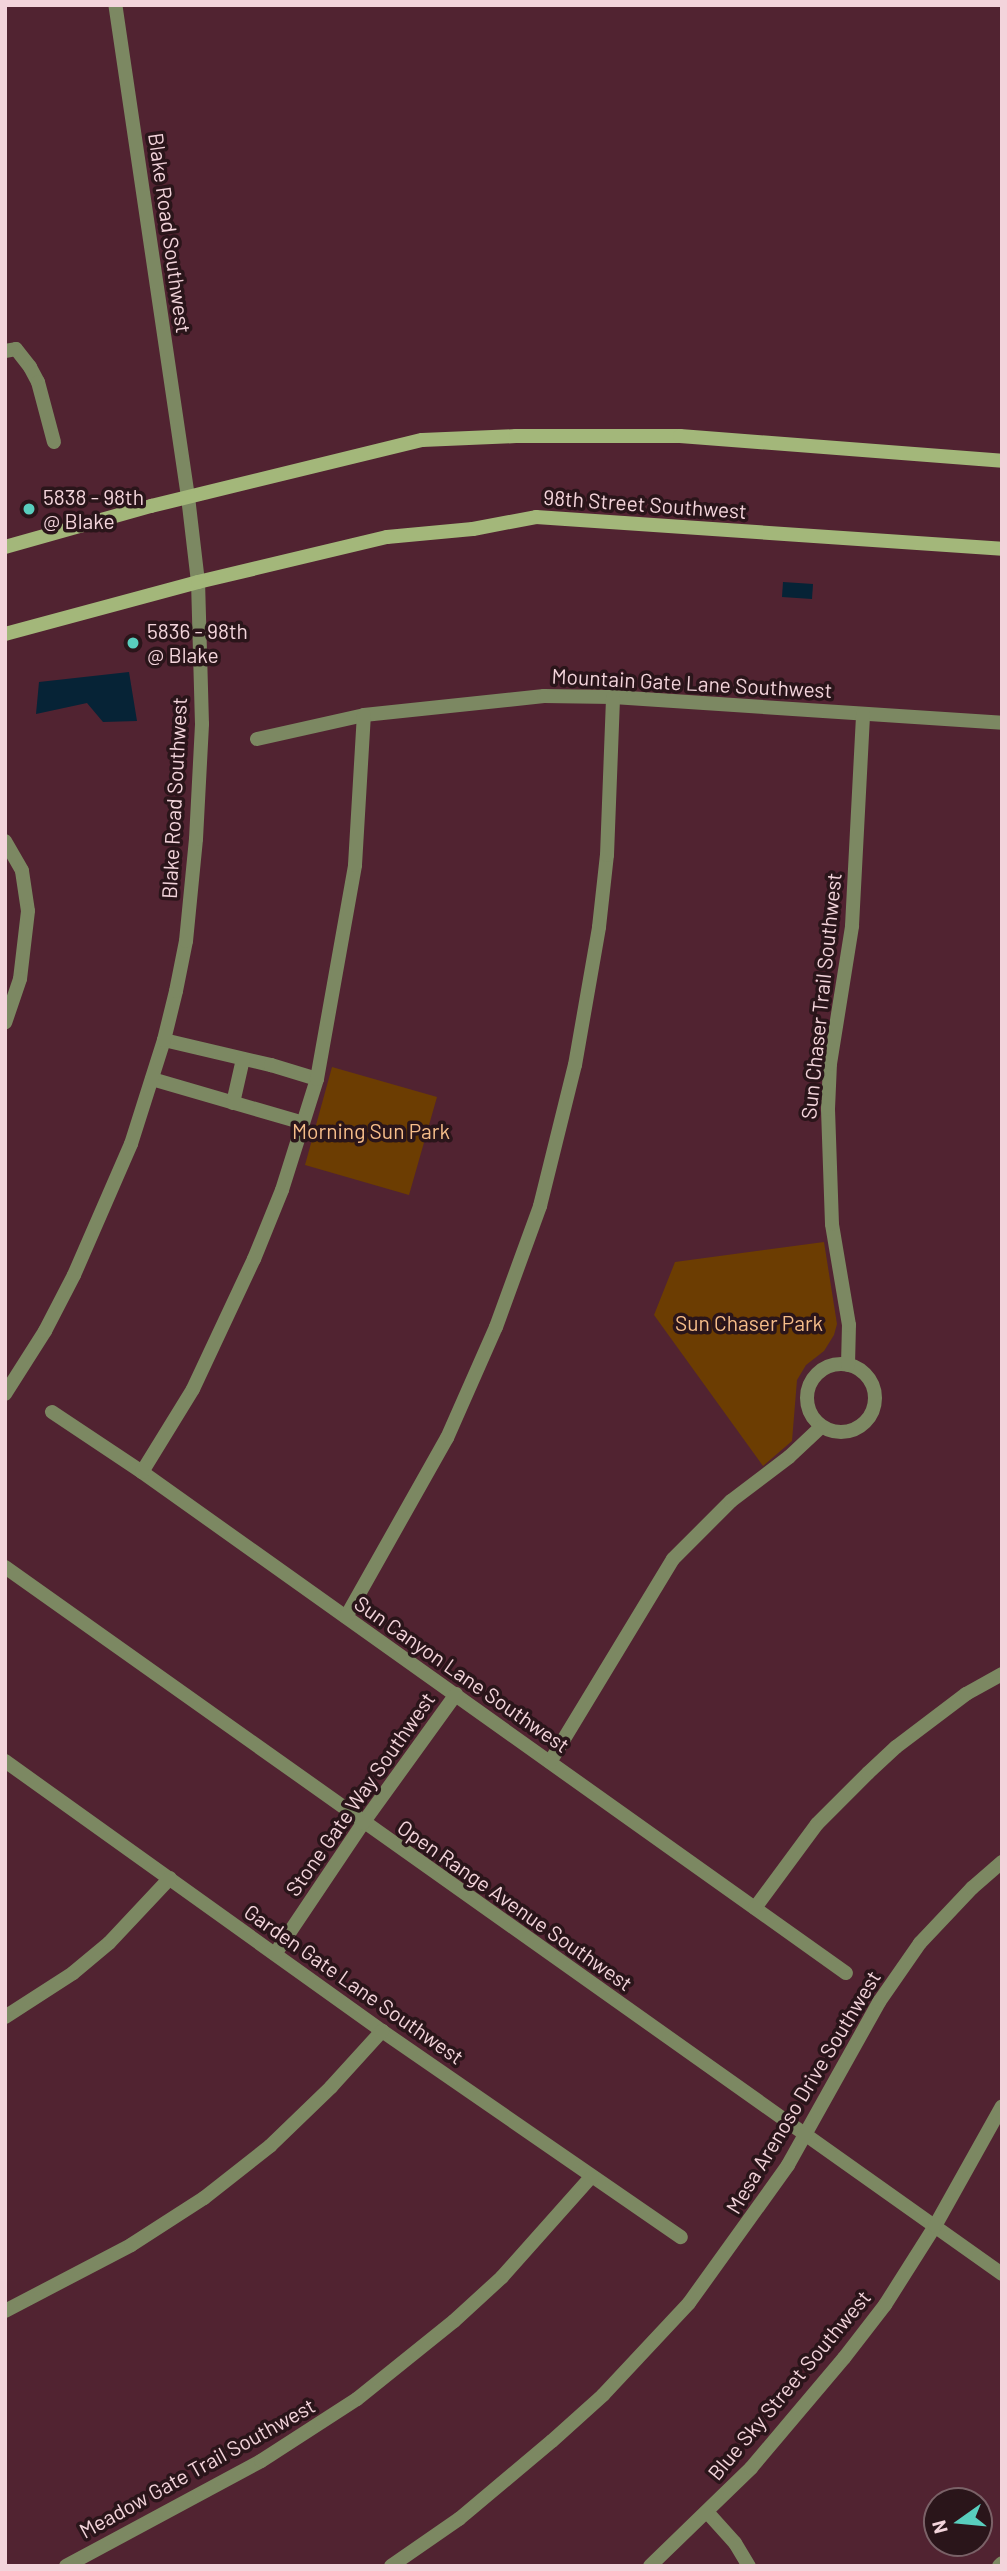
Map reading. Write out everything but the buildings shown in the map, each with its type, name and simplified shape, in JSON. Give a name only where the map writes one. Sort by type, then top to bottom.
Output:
[{"type":"main road","points":[[5,547],[188,497],[422,440],[680,436],[1002,461]]},
{"type":"main road","name":"98th Street Southwest","points":[[5,634],[198,582],[387,537],[473,529],[536,517],[1002,549]]},
{"type":"street","name":"Blake Road Southwest","points":[[5,1394],[45,1331],[96,1230],[131,1144],[164,1040],[186,941],[197,828],[202,664],[198,582],[188,497],[115,5]]},
{"type":"street","points":[[11,350],[38,382],[54,442]]},
{"type":"street","points":[[346,1617],[447,1438],[496,1326],[540,1206],[575,1065],[599,927],[610,799],[613,697]]},
{"type":"street","name":"Mountain Gate Lane Southwest","points":[[257,739],[364,715],[496,699],[613,697],[1002,723]]},
{"type":"street","name":"Sun Chaser Trail Southwest","points":[[848,1365],[849,1325],[832,1224],[828,1110],[831,1064],[852,926],[863,714]]},
{"type":"street","points":[[142,1472],[193,1389],[223,1330],[282,1190],[317,1079],[355,865],[364,715]]},
{"type":"street","points":[[5,841],[22,871],[28,911],[20,979],[5,1023]]},
{"type":"street","points":[[164,1040],[317,1079]]},
{"type":"street","points":[[233,1103],[243,1059]]},
{"type":"street","points":[[152,1079],[303,1123]]},
{"type":"street","points":[[848,1365],[867,1376],[873,1385],[875,1396],[870,1417],[853,1431],[842,1433],[821,1427],[808,1409],[809,1384],[820,1371],[829,1366],[848,1365]]},
{"type":"street","name":"Sun Canyon Lane Southwest","points":[[52,1412],[142,1472],[846,1973]]},
{"type":"street","points":[[550,1762],[673,1559],[730,1500],[789,1457],[821,1427]]},
{"type":"street","name":"Open Range Avenue Southwest","points":[[5,1567],[1002,2274]]},
{"type":"street","points":[[755,1908],[817,1824],[868,1773],[897,1747],[967,1694],[1002,1674]]},
{"type":"street","name":"Stone Gate Way Southwest","points":[[275,1954],[363,1823],[456,1694]]},
{"type":"street","name":"Garden Gate Lane Southwest","points":[[5,1761],[382,2031],[681,2237]]},
{"type":"street","name":"Mesa Arenoso Drive Southwest","points":[[391,2566],[459,2519],[503,2484],[603,2395],[651,2347],[722,2261],[805,2136],[879,2002],[920,1943],[972,1888],[1002,1861]]},
{"type":"street","points":[[5,2017],[73,1973],[109,1943],[170,1878]]},
{"type":"street","points":[[5,2311],[131,2245],[204,2198],[278,2138],[348,2070],[382,2031]]},
{"type":"street","name":"Blue Sky Street Southwest","points":[[650,2566],[751,2469],[885,2305],[934,2226],[1002,2106]]},
{"type":"street","name":"Meadow Gate Trail Southwest","points":[[66,2566],[261,2461],[357,2399],[454,2321],[502,2277],[592,2176]]},
{"type":"street","points":[[708,2513],[735,2543],[749,2566]]},
{"type":"green space","name":"Morning Sun Park","points":[[332,1067],[437,1097],[409,1195],[305,1165]]},
{"type":"green space","name":"Sun Chaser Park","points":[[824,1242],[837,1324],[824,1351],[806,1365],[797,1380],[792,1441],[763,1466],[654,1315],[675,1262]]},
{"type":"water","points":[[783,582],[813,584],[812,599],[782,597]]},
{"type":"water","points":[[129,672],[137,721],[103,722],[87,703],[36,714],[39,682]]},
{"type":"place","name":"5838 - 98th @ Blake","points":[[29,509]]},
{"type":"place","name":"5836 - 98th @ Blake","points":[[133,643]]}]
